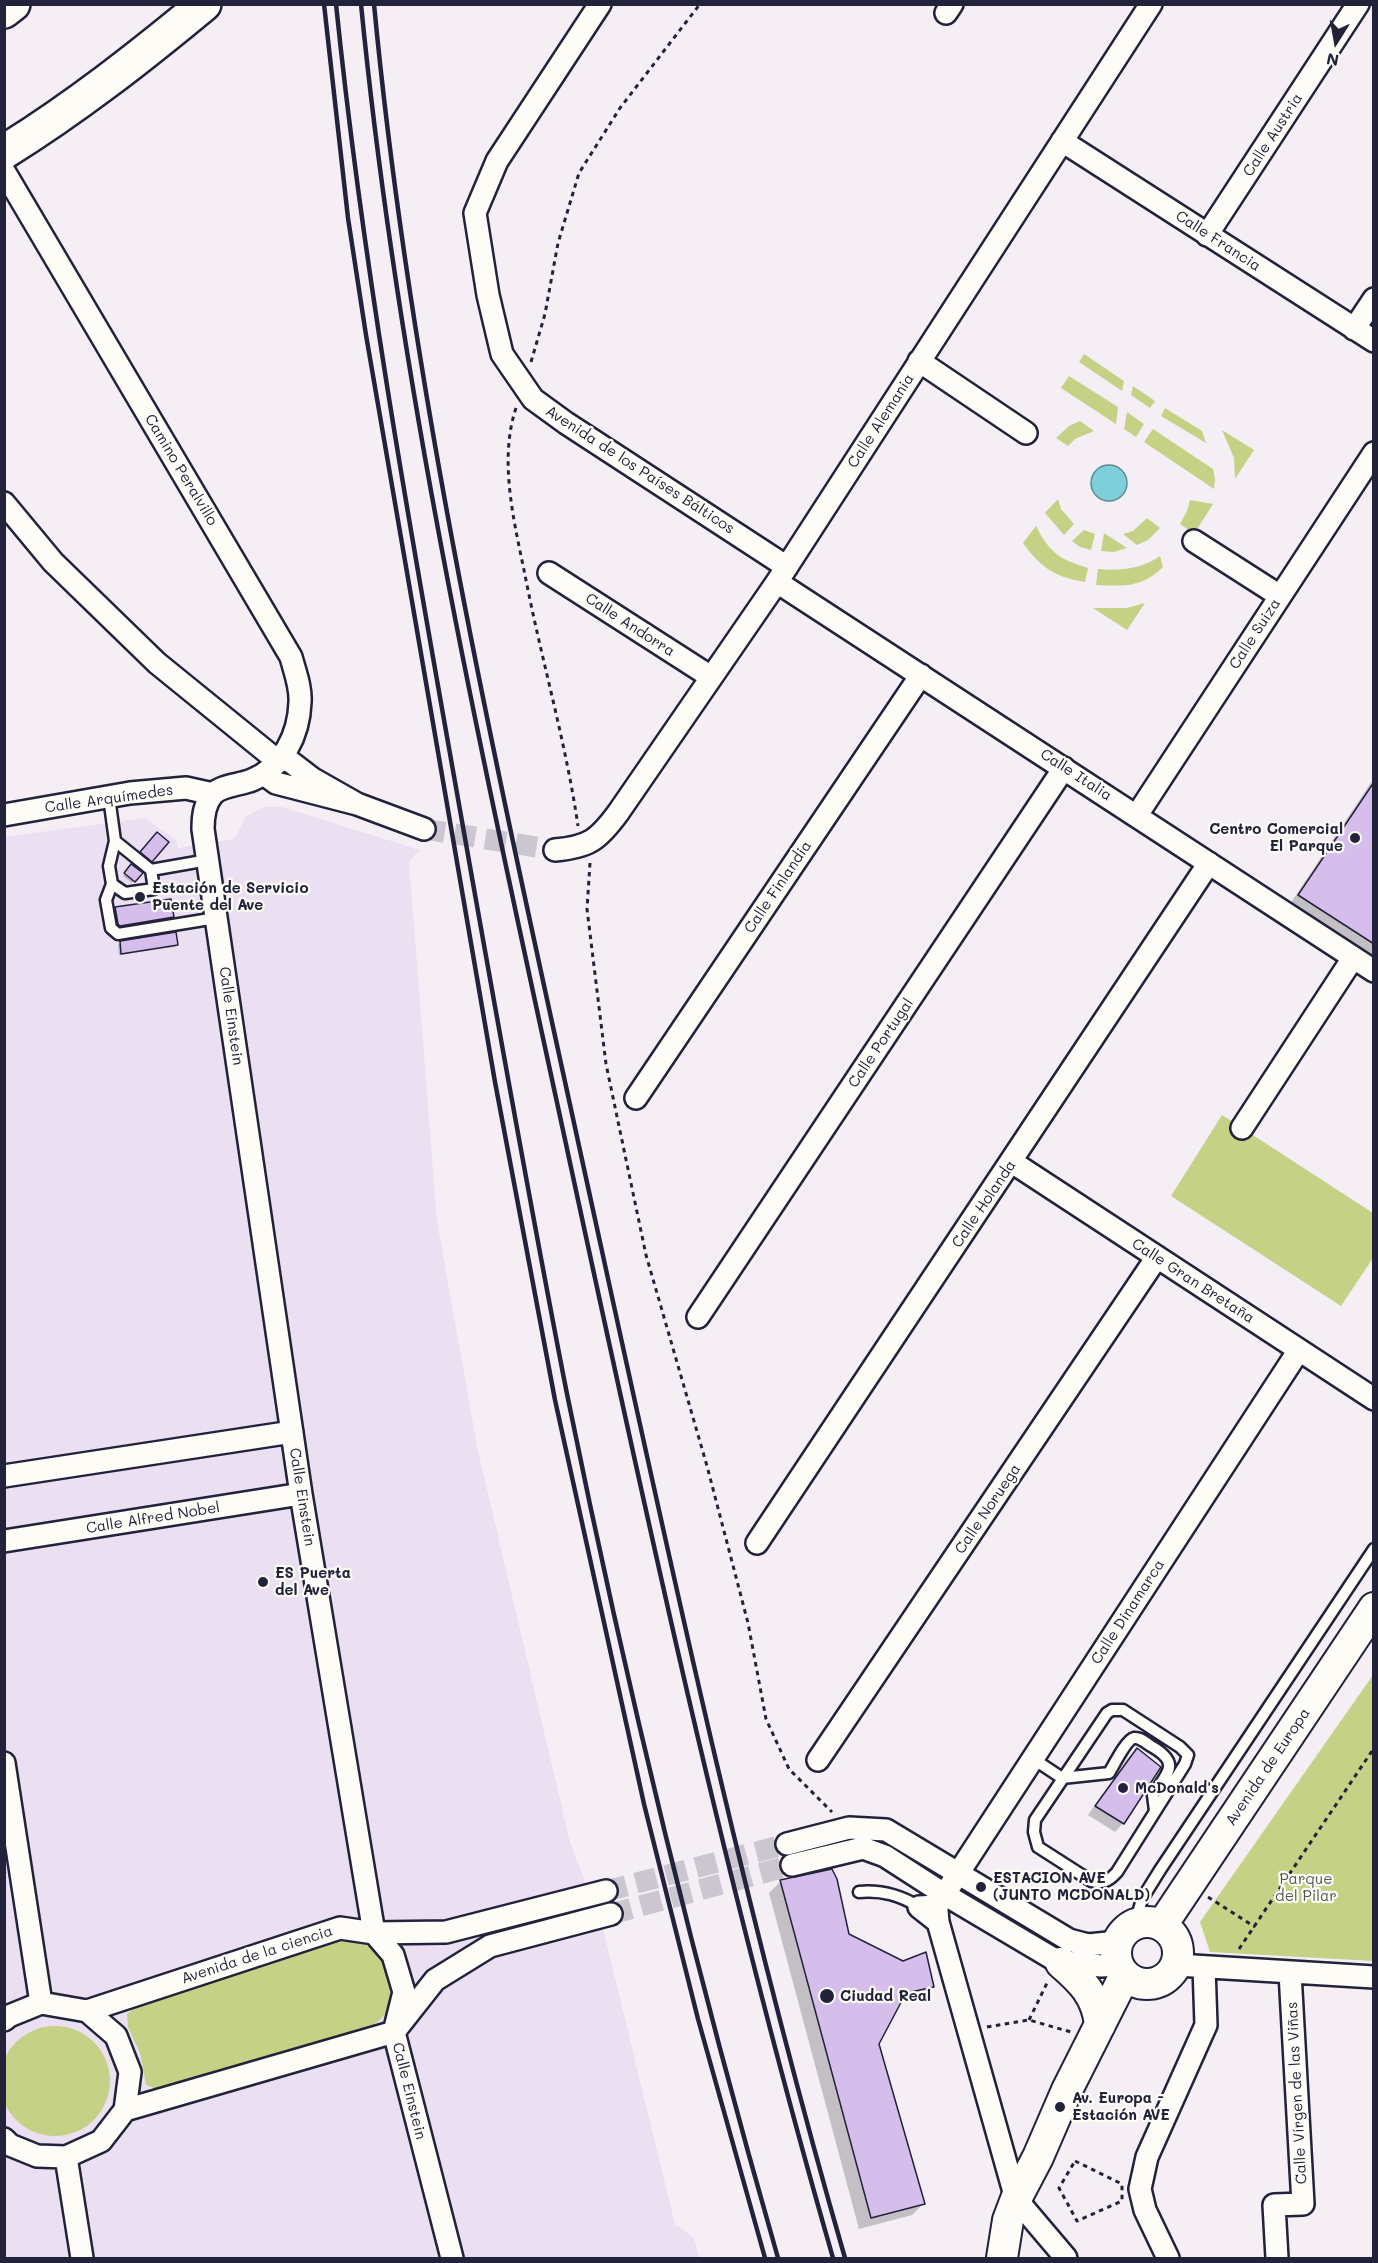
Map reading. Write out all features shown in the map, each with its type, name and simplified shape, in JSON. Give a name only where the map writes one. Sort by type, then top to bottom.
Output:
[{"type":"highway","points":[[4,11],[14,4]]},
{"type":"highway","points":[[4,152],[47,126],[136,60],[204,4]]},
{"type":"main road","name":"Avenida de Europa","points":[[1002,2259],[1012,2210],[1067,2090],[1097,2032],[1374,1608]]},
{"type":"main road","name":"Avenida de Europa","points":[[1152,1950],[1206,1896],[1374,1643]]},
{"type":"main road","points":[[1059,1962],[1084,1983],[1095,1999],[1099,2011],[1097,2032]]},
{"type":"main road","points":[[1012,2210],[1015,2259]]},
{"type":"street","name":"Avenida de los Países Bálticos","points":[[600,4],[497,161],[475,213],[488,295],[502,354],[533,399],[782,574]]},
{"type":"street","name":"Calle Alemania","points":[[597,838],[782,574],[1151,4]]},
{"type":"street","name":"Calle Austria","points":[[1207,235],[1358,4]]},
{"type":"street","name":"Calle Francia","points":[[1062,141],[1374,341]]},
{"type":"street","name":"Camino Peralvillo","points":[[4,171],[291,657],[298,682],[300,702],[291,742],[275,764]]},
{"type":"street","points":[[1354,329],[1374,299]]},
{"type":"street","points":[[920,361],[1026,433]]},
{"type":"street","name":"Calle Suiza","points":[[1137,815],[1374,453]]},
{"type":"street","points":[[4,503],[53,562],[156,663],[275,764],[276,783],[357,804],[424,829]]},
{"type":"street","points":[[1194,541],[1280,596]]},
{"type":"street","name":"Calle Andorra","points":[[549,573],[711,677]]},
{"type":"street","name":"Calle Italia","points":[[782,574],[921,675],[1374,971]]},
{"type":"street","name":"Calle Finlandia","points":[[636,1098],[921,675]]},
{"type":"street","points":[[213,794],[219,790],[242,784],[275,764]]},
{"type":"street","name":"Calle Portugal","points":[[698,1317],[1064,768]]},
{"type":"street","name":"Calle Arquímedes","points":[[4,815],[109,797],[186,788],[213,794]]},
{"type":"street","name":"Calle Einstein","points":[[213,794],[203,815],[203,829],[301,1494],[374,1933],[393,1955],[404,1992],[394,2032],[452,2259]]},
{"type":"street","points":[[555,850],[597,838]]},
{"type":"street","name":"Calle Holanda","points":[[757,1543],[1209,863]]},
{"type":"street","points":[[1242,1128],[1353,958]]},
{"type":"street","name":"Calle Gran Bretaña","points":[[1012,1162],[1374,1399]]},
{"type":"street","name":"Calle Noruega","points":[[818,1760],[1157,1257]]},
{"type":"street","name":"Calle Dinamarca","points":[[934,1907],[1299,1350]]},
{"type":"street","points":[[4,1476],[292,1432]]},
{"type":"street","name":"Calle Alfred Nobel","points":[[4,1541],[301,1494]]},
{"type":"street","points":[[4,1763],[41,2003]]},
{"type":"street","points":[[787,1844],[849,1828],[886,1830],[1069,1940],[1088,1945],[1152,1950],[1290,1972],[1374,1977]]},
{"type":"street","points":[[792,1865],[863,1848],[885,1856],[934,1907],[1059,1962],[1101,1966],[1152,1950]]},
{"type":"street","name":"Avenida de la ciencia","points":[[87,2011],[340,1928],[374,1933],[446,1932],[606,1891]]},
{"type":"street","points":[[934,1907],[969,2031],[1012,2210],[1066,2259]]},
{"type":"street","points":[[125,2109],[394,2032],[435,1980],[490,1946],[611,1914]]},
{"type":"street","points":[[1152,1950],[1206,2025],[1147,2157],[1140,2189],[1145,2210],[1168,2259]]},
{"type":"street","name":"Calle Vírgen de las Viñas","points":[[1277,2259],[1274,2205],[1303,2204],[1290,1972]]},
{"type":"street","points":[[4,2020],[41,2003],[87,2011],[116,2036],[130,2072],[125,2109],[101,2141],[66,2157],[37,2156],[6,2144]]},
{"type":"street","points":[[66,2157],[82,2259]]},
{"type":"lane","points":[[109,797],[115,841],[109,866],[112,884],[106,900],[111,928],[118,934],[216,918]]},
{"type":"lane","points":[[112,884],[125,893],[154,889],[151,870],[115,841]]},
{"type":"lane","points":[[151,870],[208,860]]},
{"type":"lane","points":[[1152,1950],[1142,1899],[1374,1549]]},
{"type":"lane","points":[[1112,1710],[1123,1710],[1180,1747],[1188,1755],[1185,1764],[1110,1880],[1099,1883],[1091,1881],[1038,1846],[1036,1841],[1035,1820],[1062,1778],[1107,1713],[1112,1710]]},
{"type":"lane","points":[[1032,1758],[1062,1778],[1109,1773],[1127,1744],[1132,1738],[1138,1738],[1162,1752],[1169,1764],[1168,1771],[1153,1795],[1155,1811]]},
{"type":"lane","points":[[859,1892],[890,1893],[934,1907]]},
{"type":"path","points":[[597,838],[587,909],[606,1064],[646,1255],[748,1623],[766,1719],[789,1769],[849,1828]]},
{"type":"path","points":[[1236,1954],[1374,1748]]},
{"type":"path","points":[[1206,1896],[1255,1927]]},
{"type":"path","points":[[1029,2020],[1059,1962]]},
{"type":"path","points":[[969,2031],[1029,2020],[1097,2032]]},
{"type":"path","points":[[1075,2161],[1122,2184],[1122,2200],[1077,2221],[1059,2188],[1075,2161]]},
{"type":"shaded area","points":[[263,807],[282,807],[420,850],[409,861],[437,1221],[478,1451],[570,1842],[603,1929],[675,2224],[694,2238],[699,2258],[5,2258],[4,837],[145,818],[176,840],[178,848],[234,839],[246,817]]},
{"type":"green space","points":[[1084,354],[1124,381],[1122,391],[1079,362]]},
{"type":"green space","points":[[1069,376],[1118,407],[1116,424],[1061,388]]},
{"type":"green space","points":[[1133,386],[1155,401],[1150,408],[1131,395]]},
{"type":"green space","points":[[1165,408],[1202,431],[1206,443],[1161,416]]},
{"type":"green space","points":[[1127,412],[1144,424],[1136,437],[1124,429]]},
{"type":"green space","points":[[1080,421],[1094,431],[1075,439],[1068,446],[1056,438],[1069,426]]},
{"type":"green space","points":[[1153,429],[1213,469],[1214,489],[1144,442]]},
{"type":"green space","points":[[1222,430],[1254,450],[1235,479],[1234,458]]},
{"type":"green space","points":[[1058,499],[1061,509],[1074,524],[1064,535],[1045,513]]},
{"type":"green space","points":[[1190,500],[1213,504],[1194,534],[1180,524]]},
{"type":"green space","points":[[1147,518],[1160,528],[1148,540],[1137,545],[1123,534],[1133,531]]},
{"type":"green space","points":[[1036,526],[1056,554],[1088,568],[1085,582],[1057,574],[1036,559],[1023,543]]},
{"type":"green space","points":[[1084,530],[1095,534],[1091,550],[1080,547],[1072,541]]},
{"type":"green space","points":[[1104,533],[1127,548],[1114,552],[1101,551]]},
{"type":"green space","points":[[1160,556],[1163,567],[1148,579],[1124,585],[1096,585],[1098,569],[1130,568],[1146,564]]},
{"type":"green space","points":[[1145,603],[1127,630],[1093,608],[1127,608]]},
{"type":"green space","points":[[1222,1115],[1373,1213],[1373,1258],[1341,1306],[1171,1196]]},
{"type":"green space","name":"Parque del Pilar","points":[[1373,1675],[1373,1961],[1210,1952],[1200,1922]]},
{"type":"green space","points":[[349,1940],[366,1944],[377,1952],[389,1978],[391,1997],[389,2006],[386,2013],[369,2029],[160,2090],[146,2085],[140,2053],[128,2027],[127,2014],[136,2007],[332,1943]]},
{"type":"green space","points":[[55,2026],[76,2030],[94,2042],[106,2060],[110,2081],[106,2102],[94,2120],[76,2132],[55,2136],[34,2132],[16,2120],[4,2102],[0,2081],[4,2060],[16,2042],[34,2030]]},
{"type":"water","points":[[1109,465],[1122,470],[1127,483],[1122,496],[1109,501],[1096,496],[1091,483],[1096,470]]},
{"type":"building","name":"Centro Comercial El Parque","points":[[1374,782],[1374,944],[1298,895]]},
{"type":"building","points":[[157,832],[169,842],[152,862],[140,852]]},
{"type":"building","points":[[131,864],[143,873],[135,882],[124,873]]},
{"type":"building","points":[[171,899],[174,917],[120,926],[118,924],[115,907]]},
{"type":"building","points":[[176,932],[178,945],[121,954],[120,941]]},
{"type":"building","points":[[1137,1748],[1161,1767],[1124,1824],[1095,1806]]},
{"type":"building","name":"Ciudad Real","points":[[832,1869],[837,1879],[849,1934],[903,1961],[926,1952],[934,1987],[906,1993],[879,2044],[925,2204],[871,2218],[780,1880]]},
{"type":"tunnel","points":[[424,829],[555,850]]},
{"type":"tunnel","points":[[606,1891],[787,1844]]},
{"type":"tunnel","points":[[611,1914],[792,1865]]},
{"type":"railway","points":[[324,4],[348,218],[366,335],[495,1082],[555,1400],[644,1804],[698,2019],[765,2258]]},
{"type":"railway","points":[[336,4],[348,113],[378,331],[494,1003],[567,1394],[613,1612],[664,1828],[719,2044],[778,2258]]},
{"type":"railway","points":[[361,4],[377,145],[419,426],[501,844],[687,1692],[756,1976],[833,2258]]},
{"type":"railway","points":[[374,4],[390,150],[410,294],[460,582],[489,726],[611,1294],[704,1709],[771,1985],[845,2258]]},
{"type":"place","name":"Centro Comercial El Parque","points":[[1355,838]]},
{"type":"place","name":"Estación de Servicio Puente del Ave","points":[[140,897]]},
{"type":"place","name":"ES Puerta del Ave","points":[[263,1582]]},
{"type":"place","name":"McDonald's","points":[[1123,1788]]},
{"type":"place","name":"ESTACION AVE (JUNTO MCDONALD)","points":[[981,1887]]},
{"type":"place","name":"Ciudad Real","points":[[827,1996]]},
{"type":"place","name":"Av. Europa - Estación AVE","points":[[1060,2107]]}]
